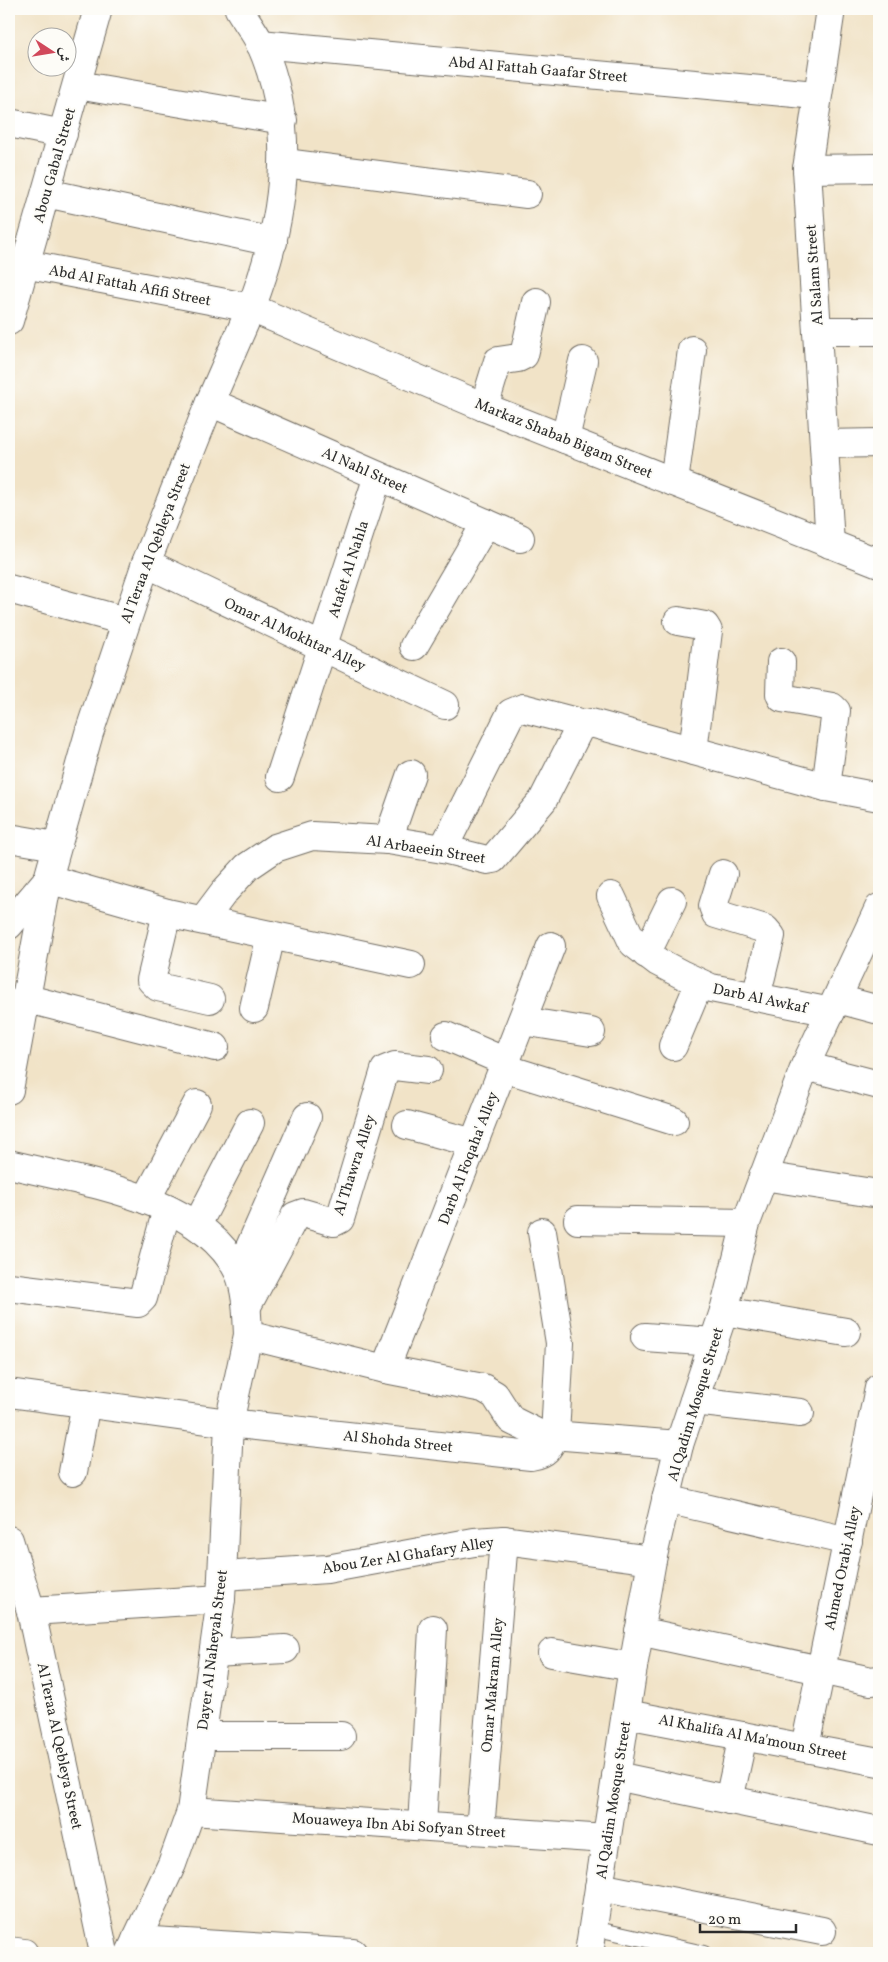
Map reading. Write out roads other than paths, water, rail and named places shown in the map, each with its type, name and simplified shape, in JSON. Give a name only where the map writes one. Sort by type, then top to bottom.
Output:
[{"type":"street","name":"Abou Gabal Street","points":[[9,321],[17,262],[46,193],[98,9]]},
{"type":"street","name":"Al Teraa Al Qebleya Street","points":[[9,1090],[24,998],[48,879],[89,733],[146,563],[210,402],[251,308],[273,242],[281,203],[285,163],[283,120],[274,81],[260,44],[239,9]]},
{"type":"street","name":"Al Salam Street","points":[[830,544],[818,331],[806,169],[816,95],[831,9]]},
{"type":"street","name":"Abd Al Fattah Gaafar Street","points":[[260,44],[816,95]]},
{"type":"street","points":[[77,85],[283,120]]},
{"type":"street","points":[[9,122],[63,134]]},
{"type":"street","points":[[285,163],[526,194]]},
{"type":"street","points":[[806,169],[879,168]]},
{"type":"street","points":[[46,193],[273,242]]},
{"type":"street","name":"Abd Al Fattah Afifi Street","points":[[17,262],[251,308]]},
{"type":"street","points":[[484,406],[498,361],[518,358],[525,352],[536,302]]},
{"type":"street","name":"Markaz Shabab Bigam Street","points":[[251,308],[484,406],[879,563]]},
{"type":"street","points":[[818,331],[879,331]]},
{"type":"street","points":[[674,482],[692,350]]},
{"type":"street","points":[[565,438],[583,361]]},
{"type":"street","name":"Al Nahl Street","points":[[210,402],[520,538]]},
{"type":"street","points":[[824,444],[879,443]]},
{"type":"street","name":"Atafet Al Nahla","points":[[280,777],[378,476]]},
{"type":"street","points":[[414,646],[486,523]]},
{"type":"street","name":"Omar Al Mokhtar Alley","points":[[146,563],[445,705]]},
{"type":"street","points":[[9,589],[125,621]]},
{"type":"street","points":[[678,621],[705,626],[708,631],[693,752]]},
{"type":"street","points":[[781,662],[780,694],[782,698],[832,707],[836,711],[826,787]]},
{"type":"street","points":[[443,849],[507,718],[514,710],[523,708],[584,724],[591,722],[693,752],[826,787],[879,797]]},
{"type":"street","name":"Al Arbaeein Street","points":[[203,920],[224,892],[247,867],[275,848],[312,836],[388,840],[443,849],[486,860],[496,857],[543,800],[578,731],[584,724]]},
{"type":"street","points":[[388,840],[411,774]]},
{"type":"street","points":[[9,838],[56,846]]},
{"type":"street","points":[[723,874],[713,906],[716,914],[722,918],[764,929],[771,936],[756,996]]},
{"type":"street","points":[[9,925],[48,879],[167,913],[411,965]]},
{"type":"street","name":"Darb Al Awkaf","points":[[611,896],[633,943],[646,954],[700,984],[711,988],[756,996],[879,1010]]},
{"type":"street","points":[[646,954],[672,901]]},
{"type":"street","name":"Al Qadim Mosque Street","points":[[591,1941],[639,1631],[652,1560],[678,1445],[724,1310],[746,1223],[805,1066],[879,908]]},
{"type":"street","points":[[167,913],[151,980],[158,987],[210,998]]},
{"type":"street","points":[[254,1008],[271,935]]},
{"type":"street","name":"Darb Al Foqaha' Alley","points":[[386,1369],[551,946]]},
{"type":"street","points":[[673,1046],[700,984]]},
{"type":"street","points":[[24,998],[215,1047]]},
{"type":"street","points":[[522,1021],[591,1032]]},
{"type":"street","points":[[446,1036],[505,1065],[674,1120]]},
{"type":"street","name":"Al Thawra Alley","points":[[247,1306],[295,1216],[304,1213],[334,1222],[340,1219],[385,1070],[395,1066],[428,1070]]},
{"type":"street","points":[[805,1066],[879,1084]]},
{"type":"street","points":[[9,1287],[138,1303],[144,1298],[156,1205],[196,1104]]},
{"type":"street","points":[[238,1272],[307,1117]]},
{"type":"street","points":[[196,1226],[250,1123]]},
{"type":"street","points":[[407,1126],[474,1143]]},
{"type":"street","name":"Dayer Al Naheyah Street","points":[[9,1164],[131,1194],[196,1226],[225,1250],[238,1272],[247,1306],[248,1334],[229,1423],[222,1587],[191,1811],[172,1864],[133,1947]]},
{"type":"street","points":[[764,1176],[879,1194]]},
{"type":"street","points":[[578,1220],[746,1223]]},
{"type":"street","points":[[542,1232],[560,1342],[555,1435]]},
{"type":"street","points":[[724,1310],[846,1332]]},
{"type":"street","points":[[248,1334],[386,1369],[490,1390],[511,1420],[539,1434],[678,1445]]},
{"type":"street","points":[[644,1337],[714,1342]]},
{"type":"street","name":"Ahmed Orabi Alley","points":[[805,1747],[879,1388]]},
{"type":"street","name":"Al Shohda Street","points":[[9,1393],[229,1423],[531,1456],[546,1452],[555,1435]]},
{"type":"street","points":[[694,1401],[800,1413]]},
{"type":"street","points":[[73,1472],[86,1403]]},
{"type":"street","points":[[666,1499],[848,1541]]},
{"type":"street","name":"Abou Zer Al Ghafary Alley","points":[[32,1611],[222,1587],[474,1542],[504,1540],[652,1560]]},
{"type":"street","name":"Omar Makram Alley","points":[[480,1830],[504,1540]]},
{"type":"street","name":"Al Teraa Al Qebleya Street","points":[[9,1543],[32,1611],[104,1953]]},
{"type":"street","points":[[422,1826],[433,1629]]},
{"type":"street","points":[[639,1631],[871,1681],[879,1680]]},
{"type":"street","points":[[214,1652],[285,1649]]},
{"type":"street","points":[[552,1653],[633,1667]]},
{"type":"street","name":"Al Khalifa Al Ma'moun Street","points":[[626,1714],[879,1762]]},
{"type":"street","points":[[202,1736],[341,1736]]},
{"type":"street","points":[[729,1800],[743,1736]]},
{"type":"street","points":[[616,1776],[879,1831]]},
{"type":"street","name":"Mouaweya Ibn Abi Sofyan Street","points":[[191,1811],[607,1839]]},
{"type":"street","points":[[599,1887],[822,1931]]},
{"type":"street","points":[[133,1947],[353,1953]]},
{"type":"street","points":[[9,1951],[24,1953]]},
{"type":"lane","points":[[591,1941],[704,1953]]}]
